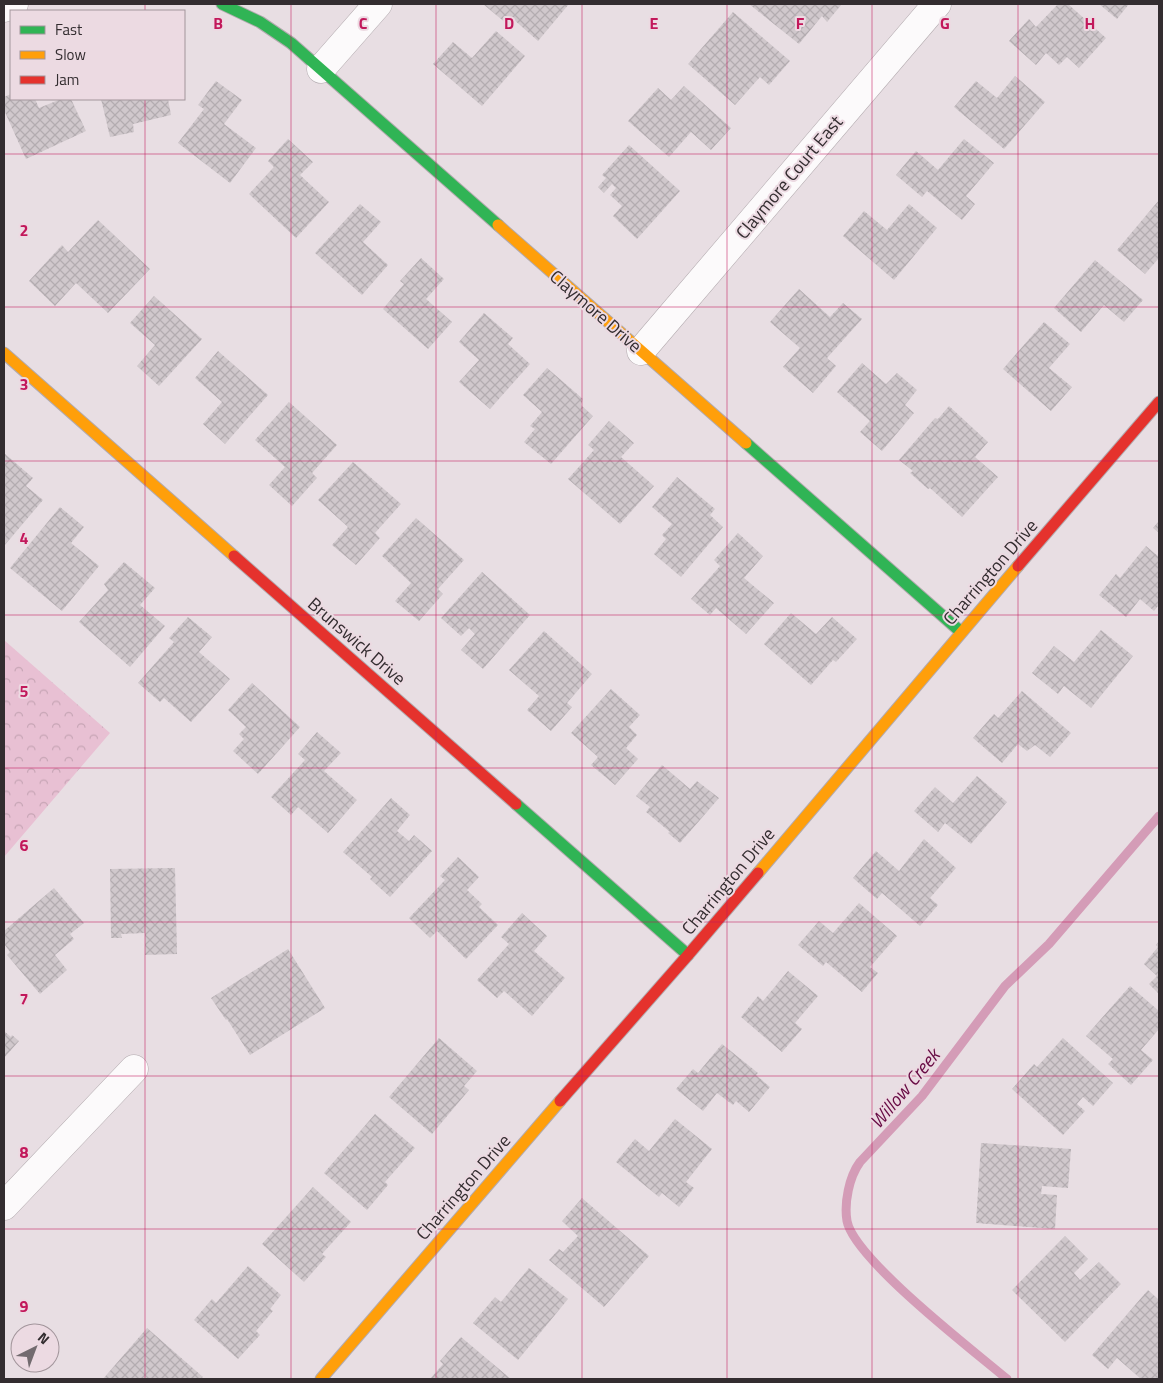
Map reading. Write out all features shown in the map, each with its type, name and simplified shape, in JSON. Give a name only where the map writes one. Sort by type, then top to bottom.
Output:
[{"type":"street","points":[[4,8],[14,4]]},
{"type":"street","name":"Claymore Drive","points":[[222,4],[260,22],[291,43],[961,632]]},
{"type":"street","points":[[321,69],[378,4]]},
{"type":"street","name":"Claymore Court East","points":[[641,351],[937,4]]},
{"type":"street","name":"Brunswick Drive","points":[[4,353],[688,955]]},
{"type":"street","name":"Charrington Drive","points":[[321,1379],[522,1144],[688,955],[961,632],[1159,402]]},
{"type":"street","points":[[4,1206],[134,1069]]},
{"type":"green space","points":[[4,640],[110,733],[4,857]]},
{"type":"building","points":[[483,4],[569,4],[538,41],[512,18],[507,24]]},
{"type":"building","points":[[749,4],[842,4],[827,22],[822,16],[799,44]]},
{"type":"building","points":[[1058,4],[1068,4],[1106,38],[1079,68],[1067,57],[1059,65],[1046,53],[1036,65],[1009,41],[1029,19],[1036,27]]},
{"type":"building","points":[[1099,4],[1129,4],[1117,19]]},
{"type":"building","points":[[733,12],[790,61],[769,85],[760,77],[735,105],[688,64]]},
{"type":"building","points":[[496,31],[525,56],[482,106],[433,64],[453,42],[472,58]]},
{"type":"building","points":[[1015,76],[1045,102],[1004,149],[954,107],[976,81],[997,98]]},
{"type":"building","points":[[216,81],[242,100],[224,124],[256,148],[230,183],[178,143],[204,109],[198,105]]},
{"type":"building","points":[[684,86],[731,128],[711,150],[691,132],[669,157],[628,121],[658,88],[671,100]]},
{"type":"building","points":[[10,94],[10,100],[35,100],[39,108],[59,100],[71,100],[86,131],[26,159],[4,110],[4,97]]},
{"type":"building","points":[[101,100],[168,100],[171,115],[133,124],[134,132],[110,137]]},
{"type":"building","points":[[288,139],[313,162],[300,175],[329,202],[296,238],[249,194],[274,167],[268,161]]},
{"type":"building","points":[[964,139],[994,163],[966,196],[975,204],[962,220],[927,191],[922,197],[896,175],[916,151],[938,170]]},
{"type":"building","points":[[629,145],[680,191],[637,239],[613,216],[622,206],[610,195],[616,188],[612,184],[604,193],[598,187],[606,178],[602,175]]},
{"type":"building","points":[[1159,200],[1159,258],[1145,274],[1117,250]]},
{"type":"building","points":[[360,204],[381,222],[363,242],[388,265],[362,295],[315,253]]},
{"type":"building","points":[[909,204],[937,228],[894,280],[843,236],[864,211],[887,230]]},
{"type":"building","points":[[98,220],[150,269],[108,313],[76,283],[55,306],[29,281],[62,245],[68,252]]},
{"type":"building","points":[[421,258],[444,279],[426,299],[452,322],[428,349],[383,309],[404,284],[400,281]]},
{"type":"building","points":[[1095,260],[1143,300],[1124,322],[1104,305],[1081,332],[1054,308]]},
{"type":"building","points":[[799,289],[830,317],[843,303],[862,319],[827,358],[836,366],[813,393],[783,367],[800,348],[770,322]]},
{"type":"building","points":[[154,296],[202,339],[159,386],[137,366],[155,345],[130,323]]},
{"type":"building","points":[[484,313],[513,338],[508,344],[530,364],[490,409],[459,382],[479,360],[459,342]]},
{"type":"building","points":[[1044,322],[1070,344],[1049,368],[1072,387],[1051,411],[1003,369]]},
{"type":"building","points":[[218,351],[268,395],[225,444],[203,424],[222,402],[195,378]]},
{"type":"building","points":[[862,363],[886,384],[897,373],[917,390],[905,405],[914,413],[882,451],[860,432],[870,421],[837,392]]},
{"type":"building","points":[[547,368],[583,399],[581,405],[593,416],[551,464],[524,442],[535,429],[530,426],[542,412],[523,395]]},
{"type":"building","points":[[289,402],[337,445],[312,473],[317,478],[292,506],[269,485],[285,467],[255,440]]},
{"type":"building","points":[[949,406],[988,442],[975,457],[998,477],[962,517],[910,473],[913,471],[899,460],[935,418],[938,419]]},
{"type":"building","points":[[609,421],[634,443],[621,457],[654,486],[620,524],[568,479],[594,450],[588,445]]},
{"type":"building","points":[[4,453],[33,478],[26,486],[43,500],[4,546]]},
{"type":"building","points":[[353,462],[401,504],[375,533],[380,538],[356,565],[332,545],[348,527],[318,500]]},
{"type":"building","points":[[677,477],[715,509],[710,515],[723,527],[681,577],[654,554],[666,539],[662,535],[672,524],[652,507]]},
{"type":"building","points":[[60,507],[84,527],[71,543],[99,566],[62,611],[10,568]]},
{"type":"building","points":[[416,518],[464,560],[438,589],[443,594],[419,621],[395,601],[411,583],[382,556]]},
{"type":"building","points":[[1159,521],[1159,533],[1153,528]]},
{"type":"building","points":[[738,533],[763,556],[744,578],[774,603],[746,634],[716,608],[710,615],[691,599],[720,566],[714,560]]},
{"type":"building","points":[[1146,546],[1159,557],[1159,608],[1158,606],[1154,611],[1140,599],[1126,617],[1099,595],[1116,574],[1120,578]]},
{"type":"building","points":[[124,562],[155,588],[140,605],[165,626],[130,667],[79,622],[108,590],[104,584]]},
{"type":"building","points":[[482,572],[530,615],[483,669],[461,650],[475,634],[469,628],[461,636],[441,618]]},
{"type":"building","points":[[791,613],[816,634],[832,617],[857,639],[836,662],[833,660],[811,685],[764,644]]},
{"type":"building","points":[[188,617],[212,637],[199,652],[230,679],[191,722],[164,698],[160,702],[138,683],[174,642],[169,638]]},
{"type":"building","points":[[1101,630],[1133,656],[1091,708],[1064,686],[1058,694],[1032,673],[1054,646],[1074,662]]},
{"type":"building","points":[[544,631],[592,674],[567,703],[572,707],[551,731],[527,710],[539,696],[509,670]]},
{"type":"building","points":[[252,683],[300,727],[258,774],[233,751],[244,739],[239,734],[246,727],[228,710]]},
{"type":"building","points":[[611,689],[640,715],[629,727],[637,735],[626,748],[638,759],[615,785],[591,765],[598,757],[571,733]]},
{"type":"building","points":[[1022,691],[1071,733],[1050,757],[1035,745],[1027,751],[1018,744],[1002,763],[973,738],[994,714],[998,718]]},
{"type":"building","points":[[317,732],[341,753],[324,771],[357,800],[328,833],[298,807],[291,815],[271,797],[305,760],[298,754]]},
{"type":"building","points":[[662,765],[690,789],[697,781],[719,798],[680,843],[646,812],[650,807],[636,796]]},
{"type":"building","points":[[977,776],[1007,802],[971,844],[945,823],[938,832],[914,811],[935,787],[953,803]]},
{"type":"building","points":[[391,798],[410,815],[397,831],[409,841],[414,835],[432,851],[390,897],[370,879],[372,877],[343,852]]},
{"type":"building","points":[[924,839],[956,868],[930,898],[938,905],[920,926],[882,893],[877,899],[853,878],[876,851],[899,871]]},
{"type":"building","points":[[458,857],[479,877],[467,890],[482,904],[479,907],[498,925],[466,959],[437,931],[430,938],[409,918],[445,880],[440,876]]},
{"type":"building","points":[[175,868],[177,954],[145,955],[145,933],[121,934],[122,938],[111,938],[110,869]]},
{"type":"building","points":[[54,888],[84,923],[70,934],[74,939],[55,955],[67,970],[40,994],[7,955],[10,952],[4,944],[4,931]]},
{"type":"building","points":[[859,903],[897,936],[870,967],[878,973],[862,992],[826,962],[823,966],[798,945],[819,921],[833,933]]},
{"type":"building","points":[[522,913],[547,936],[534,951],[565,978],[532,1016],[504,991],[497,998],[477,980],[509,944],[501,937]]},
{"type":"building","points":[[1159,941],[1159,994],[1149,984],[1157,976],[1144,964],[1158,947],[1156,945]]},
{"type":"building","points":[[288,949],[325,1008],[250,1055],[211,998]]},
{"type":"building","points":[[788,971],[818,996],[795,1023],[802,1029],[782,1052],[741,1017],[758,996],[763,1001]]},
{"type":"building","points":[[1130,986],[1159,1011],[1159,1029],[1141,1050],[1153,1060],[1131,1085],[1108,1064],[1113,1059],[1086,1036]]},
{"type":"building","points":[[4,1031],[19,1041],[4,1058]]},
{"type":"building","points":[[439,1038],[477,1071],[464,1086],[469,1090],[432,1134],[389,1097]]},
{"type":"building","points":[[1063,1038],[1113,1083],[1093,1106],[1083,1097],[1077,1104],[1085,1111],[1063,1135],[1012,1089],[1034,1064],[1037,1067]]},
{"type":"building","points":[[722,1044],[758,1073],[756,1075],[770,1087],[749,1112],[736,1101],[733,1105],[717,1093],[703,1111],[676,1089],[693,1069],[698,1073]]},
{"type":"building","points":[[375,1114],[415,1148],[385,1182],[388,1185],[367,1210],[324,1173]]},
{"type":"building","points":[[675,1119],[712,1149],[686,1182],[694,1188],[679,1207],[662,1193],[659,1197],[616,1162],[635,1139],[649,1151]]},
{"type":"building","points":[[981,1143],[1071,1149],[1068,1188],[1042,1186],[1041,1194],[1057,1195],[1055,1229],[976,1223]]},
{"type":"building","points":[[313,1187],[351,1222],[322,1254],[326,1257],[304,1282],[262,1244]]},
{"type":"building","points":[[582,1198],[649,1256],[604,1307],[549,1260],[559,1249],[563,1252],[578,1236],[562,1221]]},
{"type":"building","points":[[1065,1236],[1088,1259],[1074,1273],[1080,1280],[1099,1262],[1121,1284],[1065,1342],[1012,1290]]},
{"type":"building","points":[[248,1266],[281,1295],[270,1309],[273,1311],[256,1331],[260,1335],[238,1359],[194,1320],[212,1299],[216,1303]]},
{"type":"building","points":[[529,1268],[568,1299],[518,1360],[473,1323],[495,1297],[501,1302]]},
{"type":"building","points":[[1148,1290],[1159,1300],[1159,1379],[1141,1379],[1117,1358],[1108,1369],[1092,1355]]},
{"type":"building","points":[[147,1328],[203,1377],[200,1379],[103,1379]]},
{"type":"building","points":[[461,1337],[511,1379],[430,1379],[443,1364],[440,1361]]},
{"type":"waterway","name":"Willow Creek","points":[[1007,1379],[917,1304],[870,1258],[855,1238],[847,1221],[848,1190],[860,1162],[922,1096],[1005,986],[1049,944],[1159,816]]},
{"type":"traffic: fast","points":[[222,4],[260,22],[291,43],[498,225]]},
{"type":"traffic: fast","points":[[746,443],[961,632]]},
{"type":"traffic: fast","points":[[516,804],[688,955]]},
{"type":"traffic: slow","points":[[498,225],[746,443]]},
{"type":"traffic: slow","points":[[4,353],[234,556]]},
{"type":"traffic: slow","points":[[758,873],[1018,566]]},
{"type":"traffic: slow","points":[[321,1379],[560,1101]]},
{"type":"traffic: jam","points":[[1018,566],[1159,402]]},
{"type":"traffic: jam","points":[[234,556],[516,804]]},
{"type":"traffic: jam","points":[[560,1101],[758,873]]}]
